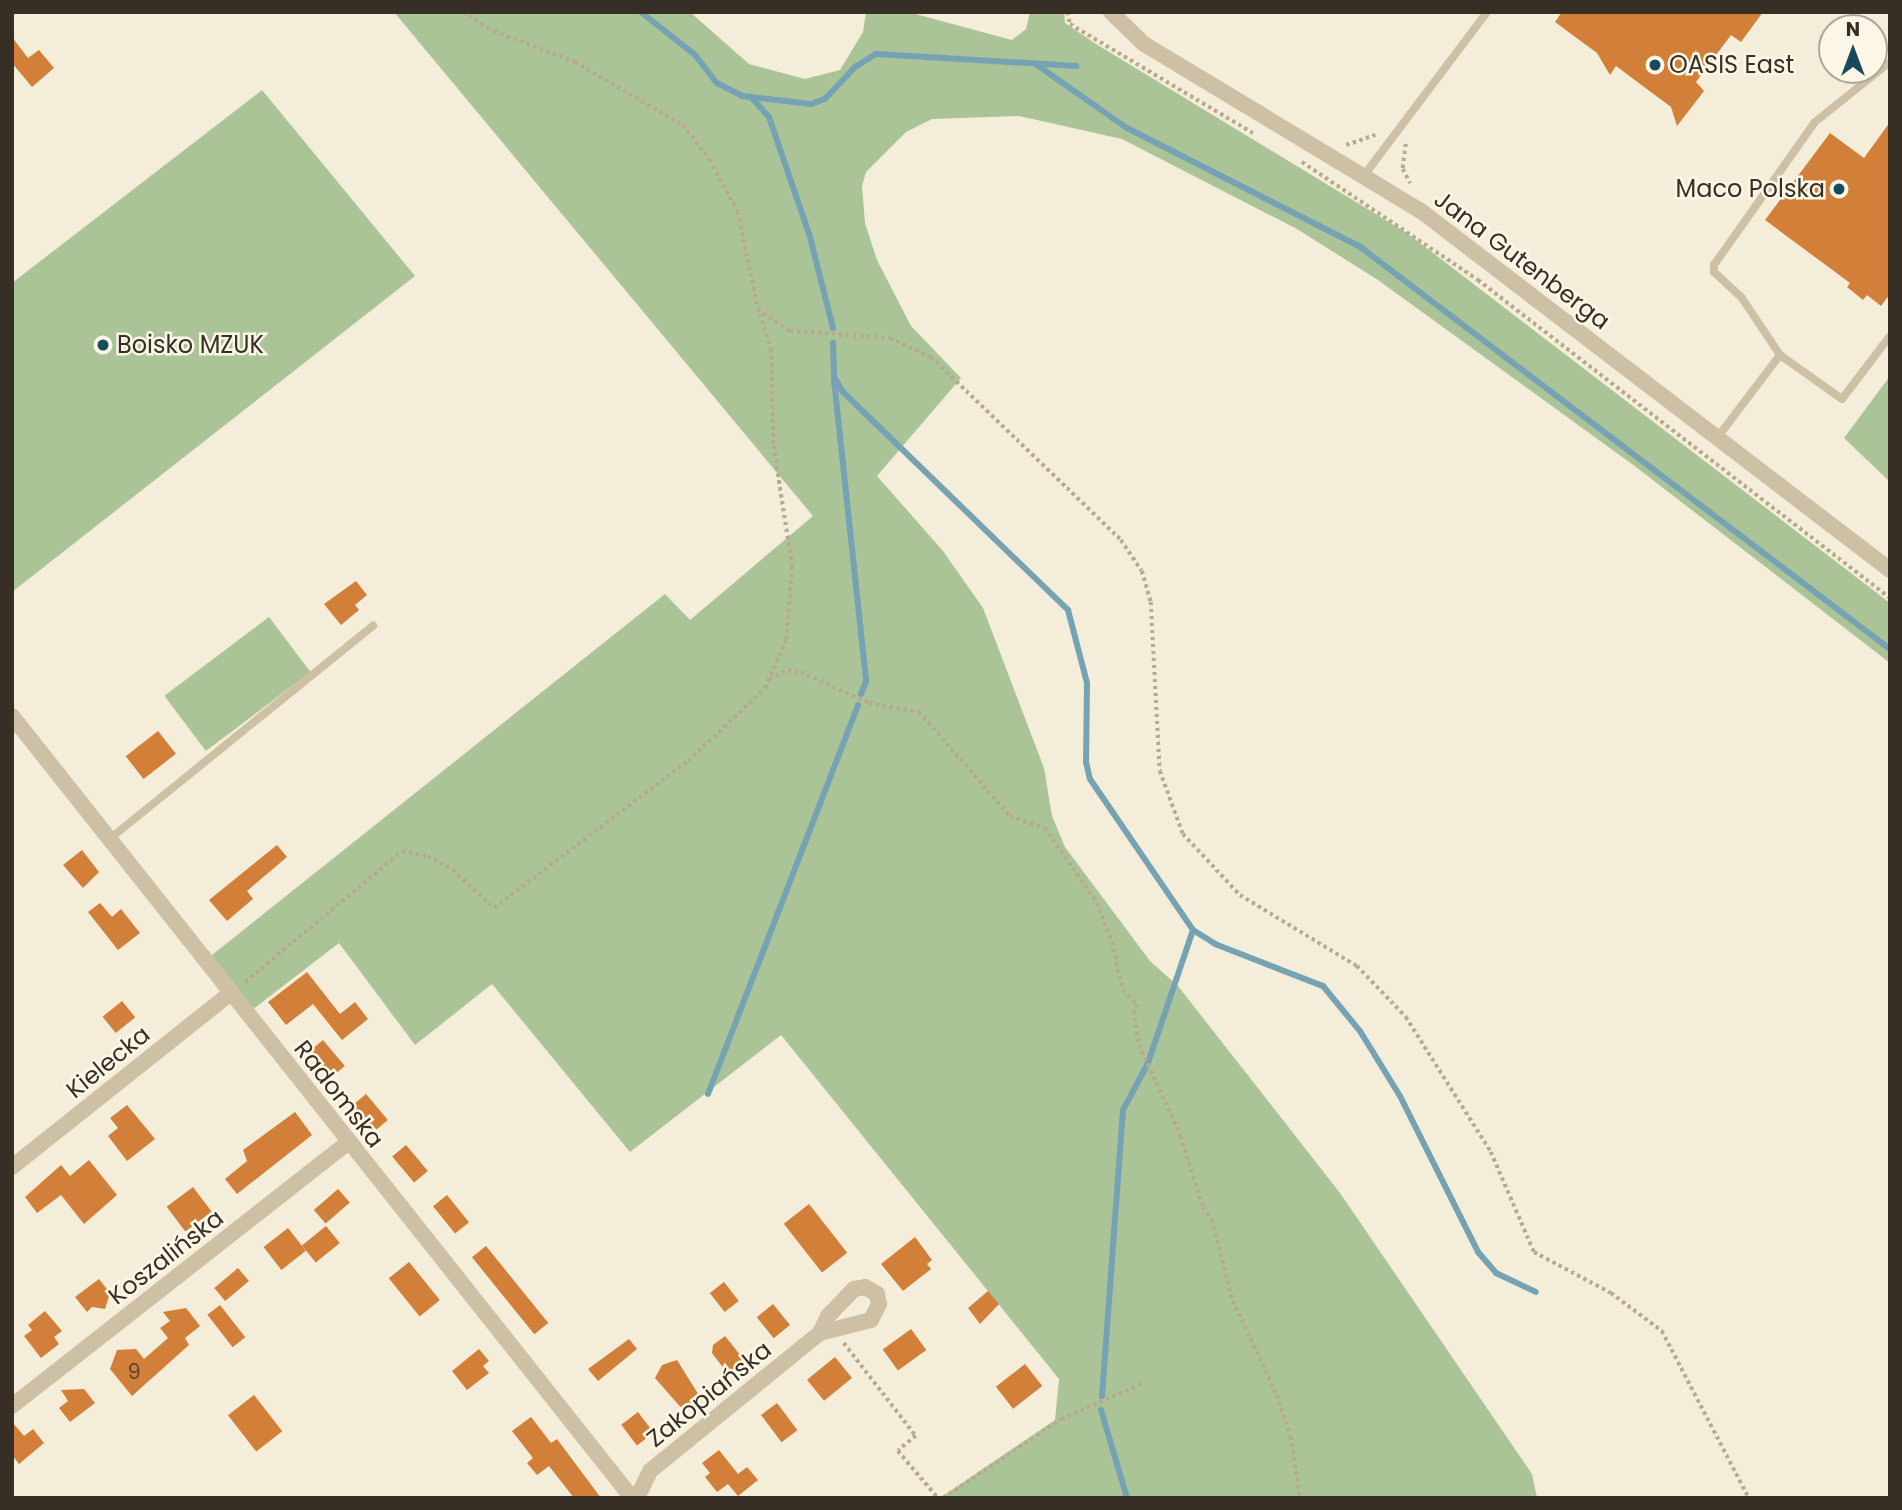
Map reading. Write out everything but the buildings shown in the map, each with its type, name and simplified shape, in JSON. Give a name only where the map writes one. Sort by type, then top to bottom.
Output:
[{"type":"street","name":"Jana Gutenberga","points":[[1111,12],[1144,44],[1365,174],[1478,253],[1890,570]]},
{"type":"street","name":"Radomska","points":[[12,716],[112,837],[348,1143],[634,1498]]},
{"type":"street","name":"Kielecka","points":[[12,1167],[232,992]]},
{"type":"street","name":"Koszalińska","points":[[12,1406],[348,1143]]},
{"type":"street","name":"Zakopiańska","points":[[634,1498],[650,1471],[827,1331]]},
{"type":"lane","points":[[1365,174],[1487,12]]},
{"type":"lane","points":[[1890,62],[1815,122],[1714,265],[1714,272],[1742,298],[1780,355],[1842,399],[1890,336]]},
{"type":"lane","points":[[1717,438],[1780,355]]},
{"type":"lane","points":[[112,837],[373,626]]},
{"type":"path","points":[[463,12],[494,31],[575,62],[683,125],[710,160],[738,212],[758,309],[771,351],[773,444],[792,566],[786,640],[769,679]]},
{"type":"path","points":[[1068,12],[1070,23],[1257,135]]},
{"type":"path","points":[[1410,139],[1402,157],[1410,184]]},
{"type":"path","points":[[1291,155],[1478,280],[1890,598]]},
{"type":"path","points":[[758,309],[790,331],[890,338],[931,357],[1121,540],[1142,571],[1151,602],[1160,771],[1183,834],[1240,895],[1357,966],[1406,1017],[1491,1152],[1534,1252],[1611,1293],[1662,1331],[1749,1498]]},
{"type":"path","points":[[232,992],[402,851],[428,856],[453,870],[494,908],[688,761],[769,679],[788,670],[870,703],[919,712],[1010,816],[1045,828],[1097,903],[1112,942],[1123,990],[1137,1004],[1134,1012],[1139,1045],[1181,1136],[1197,1189],[1212,1220],[1233,1301],[1276,1395],[1291,1437],[1300,1498]]},
{"type":"path","points":[[827,1331],[916,1436],[898,1451],[940,1498],[1060,1419],[1144,1383]]},
{"type":"green space","points":[[394,12],[690,12],[749,64],[805,79],[840,70],[863,32],[866,12],[908,12],[1012,40],[1026,29],[1030,12],[1064,13],[1065,23],[1096,44],[1407,233],[1890,603],[1890,663],[1636,467],[1378,280],[1297,229],[1122,139],[1019,116],[932,119],[906,132],[866,172],[862,186],[865,223],[877,260],[911,326],[961,378],[877,476],[943,551],[983,608],[1044,768],[1052,816],[1065,847],[1150,961],[1178,986],[1340,1193],[1532,1474],[1537,1498],[940,1498],[1055,1420],[1059,1379],[781,1035],[630,1152],[492,984],[415,1045],[339,943],[248,1013],[207,959],[665,594],[690,620],[813,516]]},
{"type":"green space","points":[[262,90],[415,276],[12,592],[12,283]]},
{"type":"green space","points":[[1890,376],[1890,482],[1844,438]]},
{"type":"green space","points":[[269,617],[311,672],[206,751],[164,696]]},
{"type":"waterway","points":[[641,12],[695,55],[717,83],[742,96],[811,104],[825,99],[855,67],[876,54],[1077,66]]},
{"type":"waterway","points":[[1037,65],[1127,128],[1359,246],[1890,649]]},
{"type":"waterway","points":[[751,97],[769,117],[810,237],[833,328]]},
{"type":"waterway","points":[[833,343],[834,377],[842,391],[1068,610],[1087,683],[1086,762],[1090,779],[1193,930],[1148,1063],[1123,1110],[1102,1396]]},
{"type":"waterway","points":[[834,380],[866,681],[861,694]]},
{"type":"waterway","points":[[708,1094],[858,705]]},
{"type":"waterway","points":[[1193,930],[1215,944],[1323,986],[1360,1031],[1400,1096],[1478,1252],[1496,1273],[1536,1292]]},
{"type":"waterway","points":[[1101,1410],[1127,1498]]},
{"type":"place","name":"OASIS East","points":[[1655,65]]},
{"type":"place","name":"Maco Polska","points":[[1839,189]]},
{"type":"place","name":"Boisko MZUK","points":[[103,345]]}]
